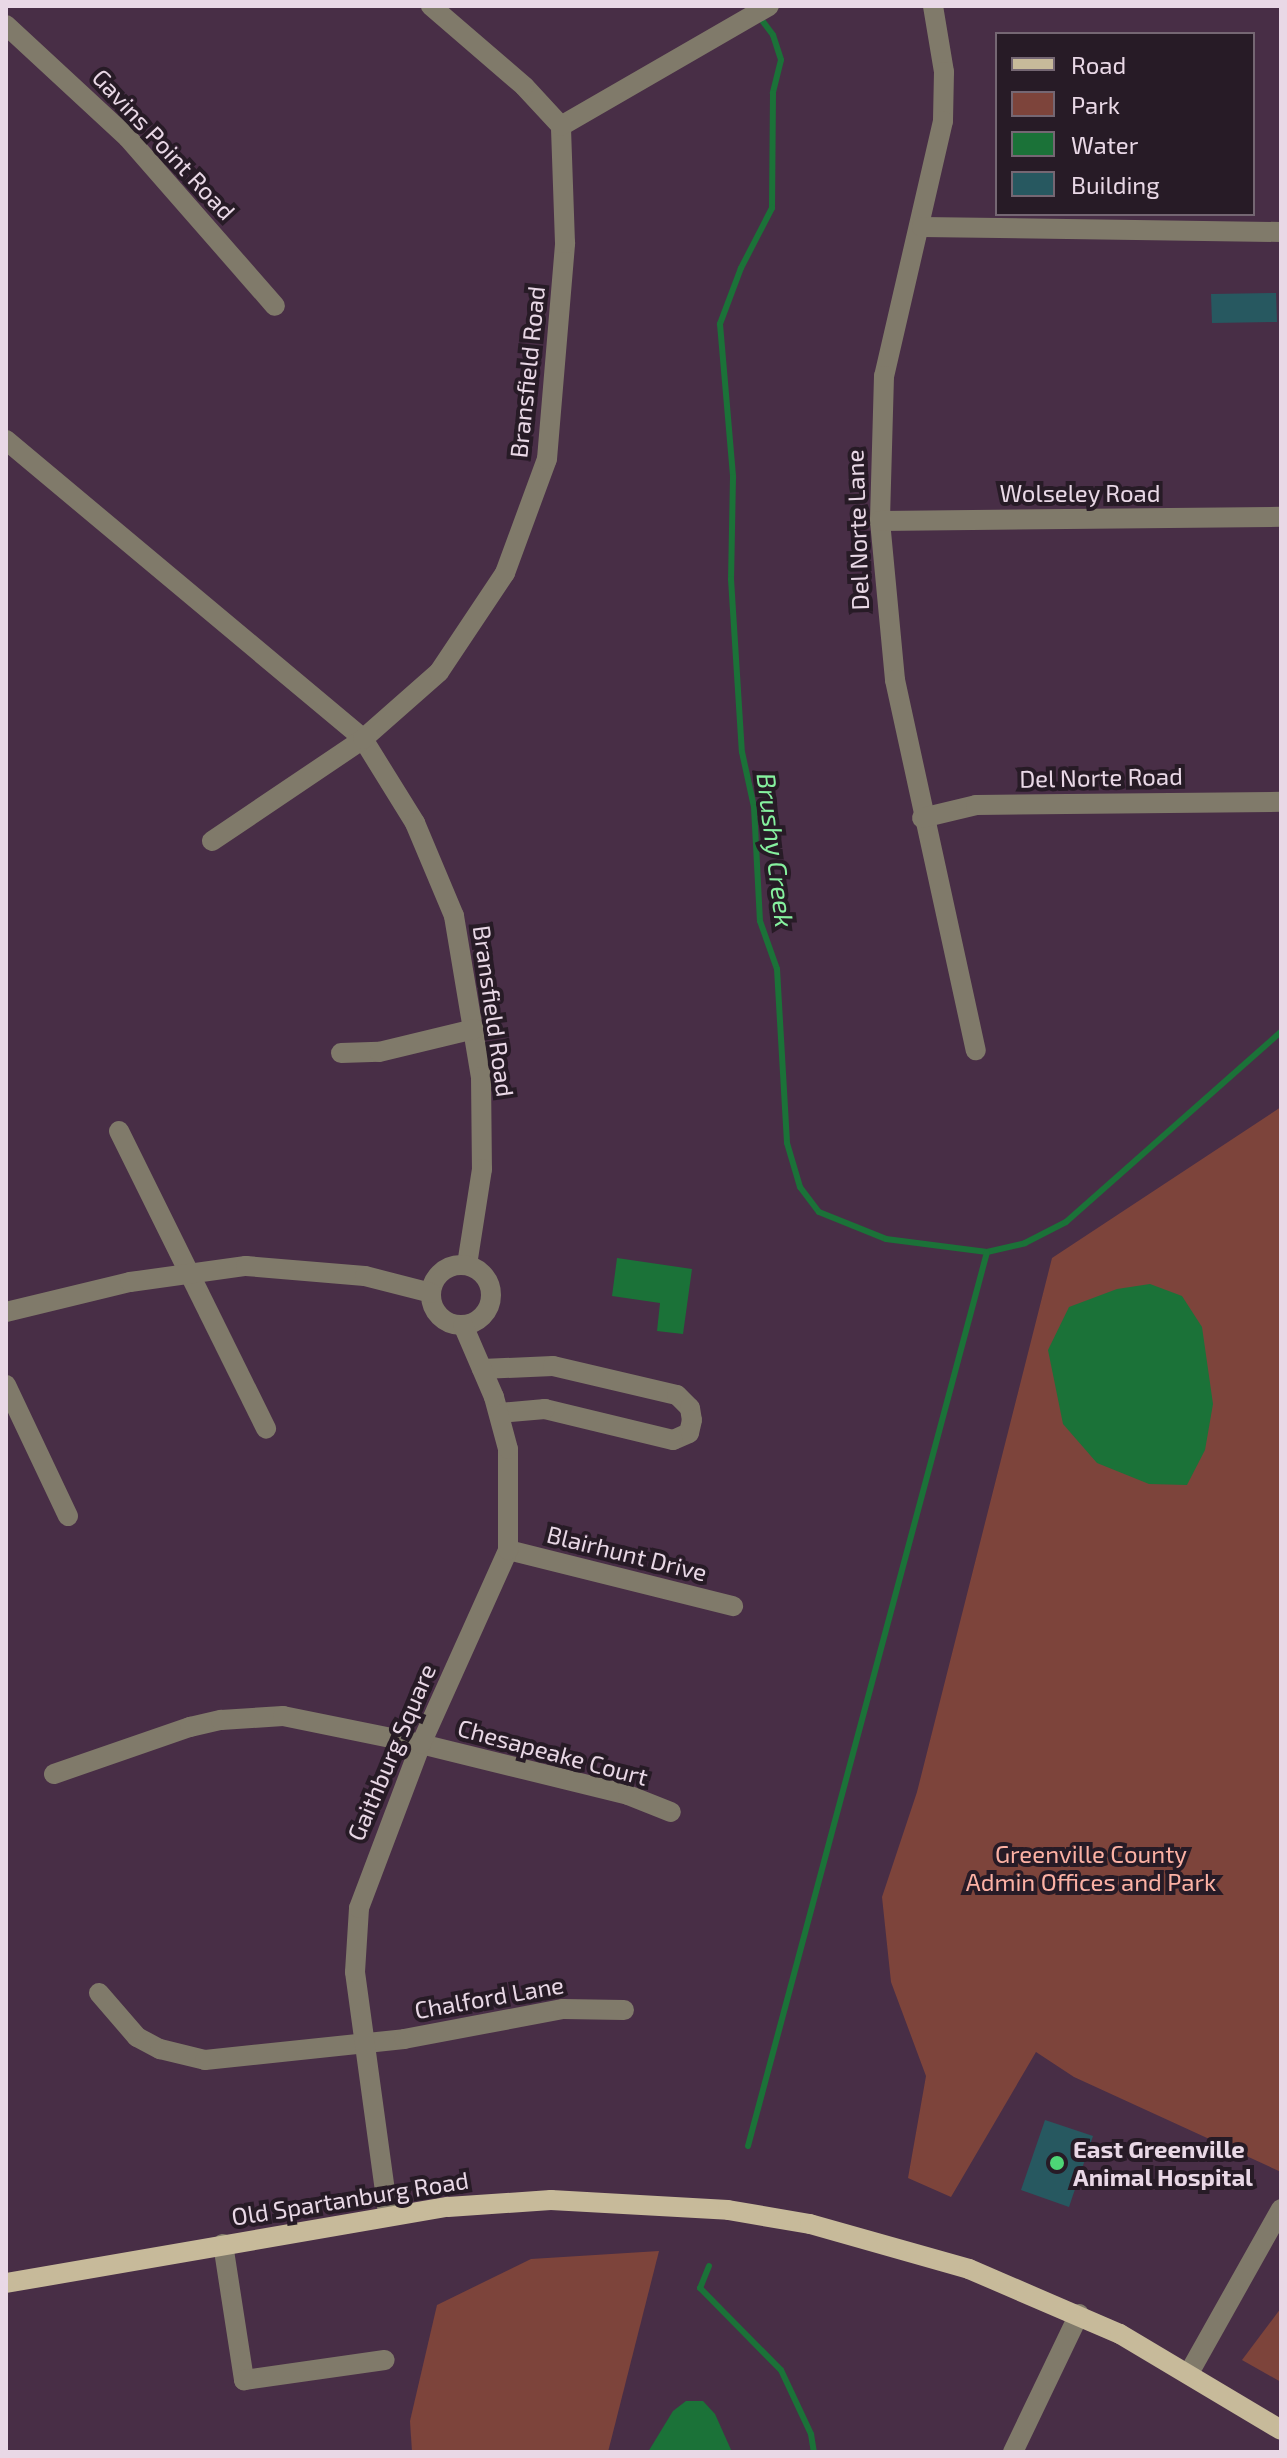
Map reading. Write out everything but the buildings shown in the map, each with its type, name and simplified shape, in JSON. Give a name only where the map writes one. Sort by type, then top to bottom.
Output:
[{"type":"main road","name":"Old Spartanburg Road","points":[[6,2283],[388,2213],[551,2200],[728,2210],[897,2245],[1079,2314],[1189,2373],[1281,2430]]},
{"type":"street","points":[[431,6],[524,86],[561,126],[769,6]]},
{"type":"street","name":"Del Norte Lane","points":[[933,6],[944,72],[943,121],[922,227],[884,376],[880,521],[895,680],[922,818],[976,1050]]},
{"type":"street","name":"Gavins Point Road","points":[[6,25],[158,169],[275,306]]},
{"type":"street","name":"Bransfield Road","points":[[363,739],[418,695],[463,642],[505,573],[537,496],[554,417],[567,184],[561,126]]},
{"type":"street","points":[[922,227],[1281,232]]},
{"type":"street","name":"Bransfield Road","points":[[6,440],[363,739],[415,823],[444,887],[464,957],[474,1029],[484,1138],[467,1265]]},
{"type":"street","name":"Wolseley Road","points":[[880,521],[1281,517]]},
{"type":"street","points":[[212,841],[363,739]]},
{"type":"street","name":"Del Norte Road","points":[[922,818],[976,805],[1281,802]]},
{"type":"street","points":[[341,1053],[379,1052],[474,1029]]},
{"type":"street","points":[[119,1131],[266,1429]]},
{"type":"street","points":[[6,1312],[187,1273],[293,1268],[365,1276],[431,1293],[444,1320],[463,1325],[481,1318],[491,1301],[489,1282],[467,1265],[442,1271],[431,1293]]},
{"type":"street","name":"Gaithburg Square","points":[[388,2213],[355,1972],[359,1908],[421,1744],[508,1550],[511,1473],[499,1413],[463,1325]]},
{"type":"street","points":[[482,1369],[553,1366],[677,1395],[690,1408],[692,1420],[689,1433],[673,1440],[545,1409],[499,1413]]},
{"type":"street","points":[[6,1385],[68,1516]]},
{"type":"street","name":"Blairhunt Drive","points":[[508,1550],[733,1606]]},
{"type":"street","name":"Chesapeake Court","points":[[54,1774],[190,1727],[250,1716],[321,1721],[628,1795],[671,1812]]},
{"type":"street","name":"Chalford Lane","points":[[99,1993],[137,2037],[187,2058],[226,2059],[363,2043],[563,2009],[624,2010]]},
{"type":"street","points":[[1189,2373],[1281,2209]]},
{"type":"street","points":[[223,2244],[244,2380],[385,2360]]},
{"type":"street","points":[[1013,2452],[1079,2314]]},
{"type":"green space","name":"Greenville County Admin Offices and Park","points":[[1281,1107],[1281,2172],[1074,2077],[1036,2052],[951,2197],[908,2178],[926,2076],[891,1982],[882,1897],[917,1792],[1052,1258]]},
{"type":"green space","points":[[659,2251],[608,2452],[412,2452],[410,2421],[437,2305],[531,2259]]},
{"type":"green space","points":[[1281,2308],[1281,2382],[1242,2360]]},
{"type":"water","points":[[617,1258],[692,1269],[683,1334],[657,1331],[660,1303],[612,1296]]},
{"type":"water","points":[[1150,1284],[1182,1296],[1202,1327],[1213,1404],[1205,1450],[1187,1485],[1149,1484],[1097,1463],[1063,1424],[1048,1350],[1069,1307],[1117,1289]]},
{"type":"water","points":[[686,2401],[703,2401],[715,2414],[732,2452],[648,2452],[673,2411]]},
{"type":"waterway","name":"Brushy Creek","points":[[758,15],[773,35],[781,60],[773,93],[772,208],[741,268],[720,324],[733,477],[731,579],[742,752],[754,807],[760,921],[777,969],[787,1143],[800,1187],[819,1212],[886,1239],[987,1252],[1025,1243],[1066,1222],[1281,1032]]},
{"type":"waterway","points":[[748,2146],[987,1252]]},
{"type":"waterway","points":[[709,2266],[700,2288],[781,2370],[811,2434],[814,2452]]},
{"type":"place","name":"East Greenville Animal Hospital","points":[[1057,2163]]}]
